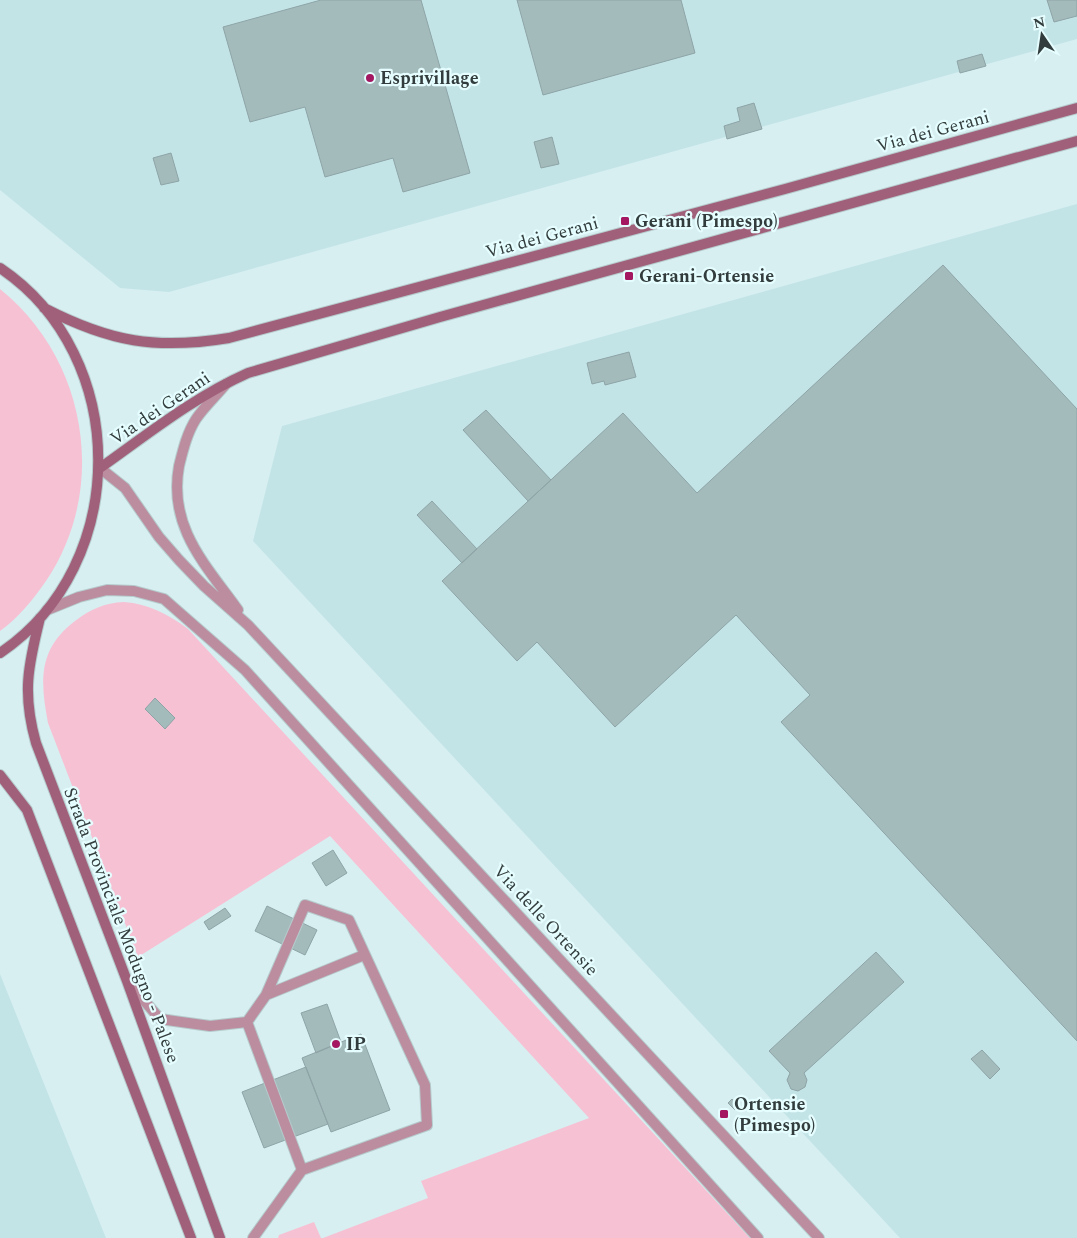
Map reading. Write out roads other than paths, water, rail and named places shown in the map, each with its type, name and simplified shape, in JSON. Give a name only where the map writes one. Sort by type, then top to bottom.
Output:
[{"type":"street","name":"Via dei Gerani","points":[[44,308],[80,327],[128,339],[162,344],[185,344],[229,338],[786,189],[1077,108]]},
{"type":"street","name":"Via dei Gerani","points":[[100,468],[166,420],[228,382],[248,373],[1077,141]]},
{"type":"street","name":"Strada Provinciale Modugno - Palese","points":[[0,268],[26,289],[44,308],[69,344],[87,383],[97,425],[100,468],[95,506],[85,543],[68,578],[43,614],[0,653]]},
{"type":"street","points":[[228,382],[196,420],[183,446],[177,481],[178,502],[180,519],[196,552],[248,625]]},
{"type":"street","points":[[100,468],[125,488],[147,521],[179,560],[204,586],[248,625]]},
{"type":"street","points":[[43,614],[79,597],[107,590],[134,591],[164,599],[245,670],[758,1238]]},
{"type":"street","name":"Strada Provinciale Modugno - Palese","points":[[43,614],[26,690],[28,718],[42,761],[127,981],[220,1238]]},
{"type":"street","name":"Via delle Ortensie","points":[[248,625],[819,1238]]},
{"type":"street","points":[[0,776],[27,810],[190,1238]]},
{"type":"street","points":[[127,981],[160,1019],[210,1026],[247,1022],[266,995],[305,905],[349,920],[425,1085],[428,1125],[302,1170],[253,1238]]},
{"type":"street","points":[[266,995],[364,955]]},
{"type":"street","points":[[247,1022],[302,1170]]},
{"type":"place","name":"Esprivillage","points":[[370,78]]},
{"type":"place","name":"Gerani (Pimespo)","points":[[625,221]]},
{"type":"place","name":"Gerani-Ortensie","points":[[629,276]]},
{"type":"place","name":"IP","points":[[336,1044]]},
{"type":"place","name":"Ortensie (Pimespo)","points":[[724,1114]]}]
